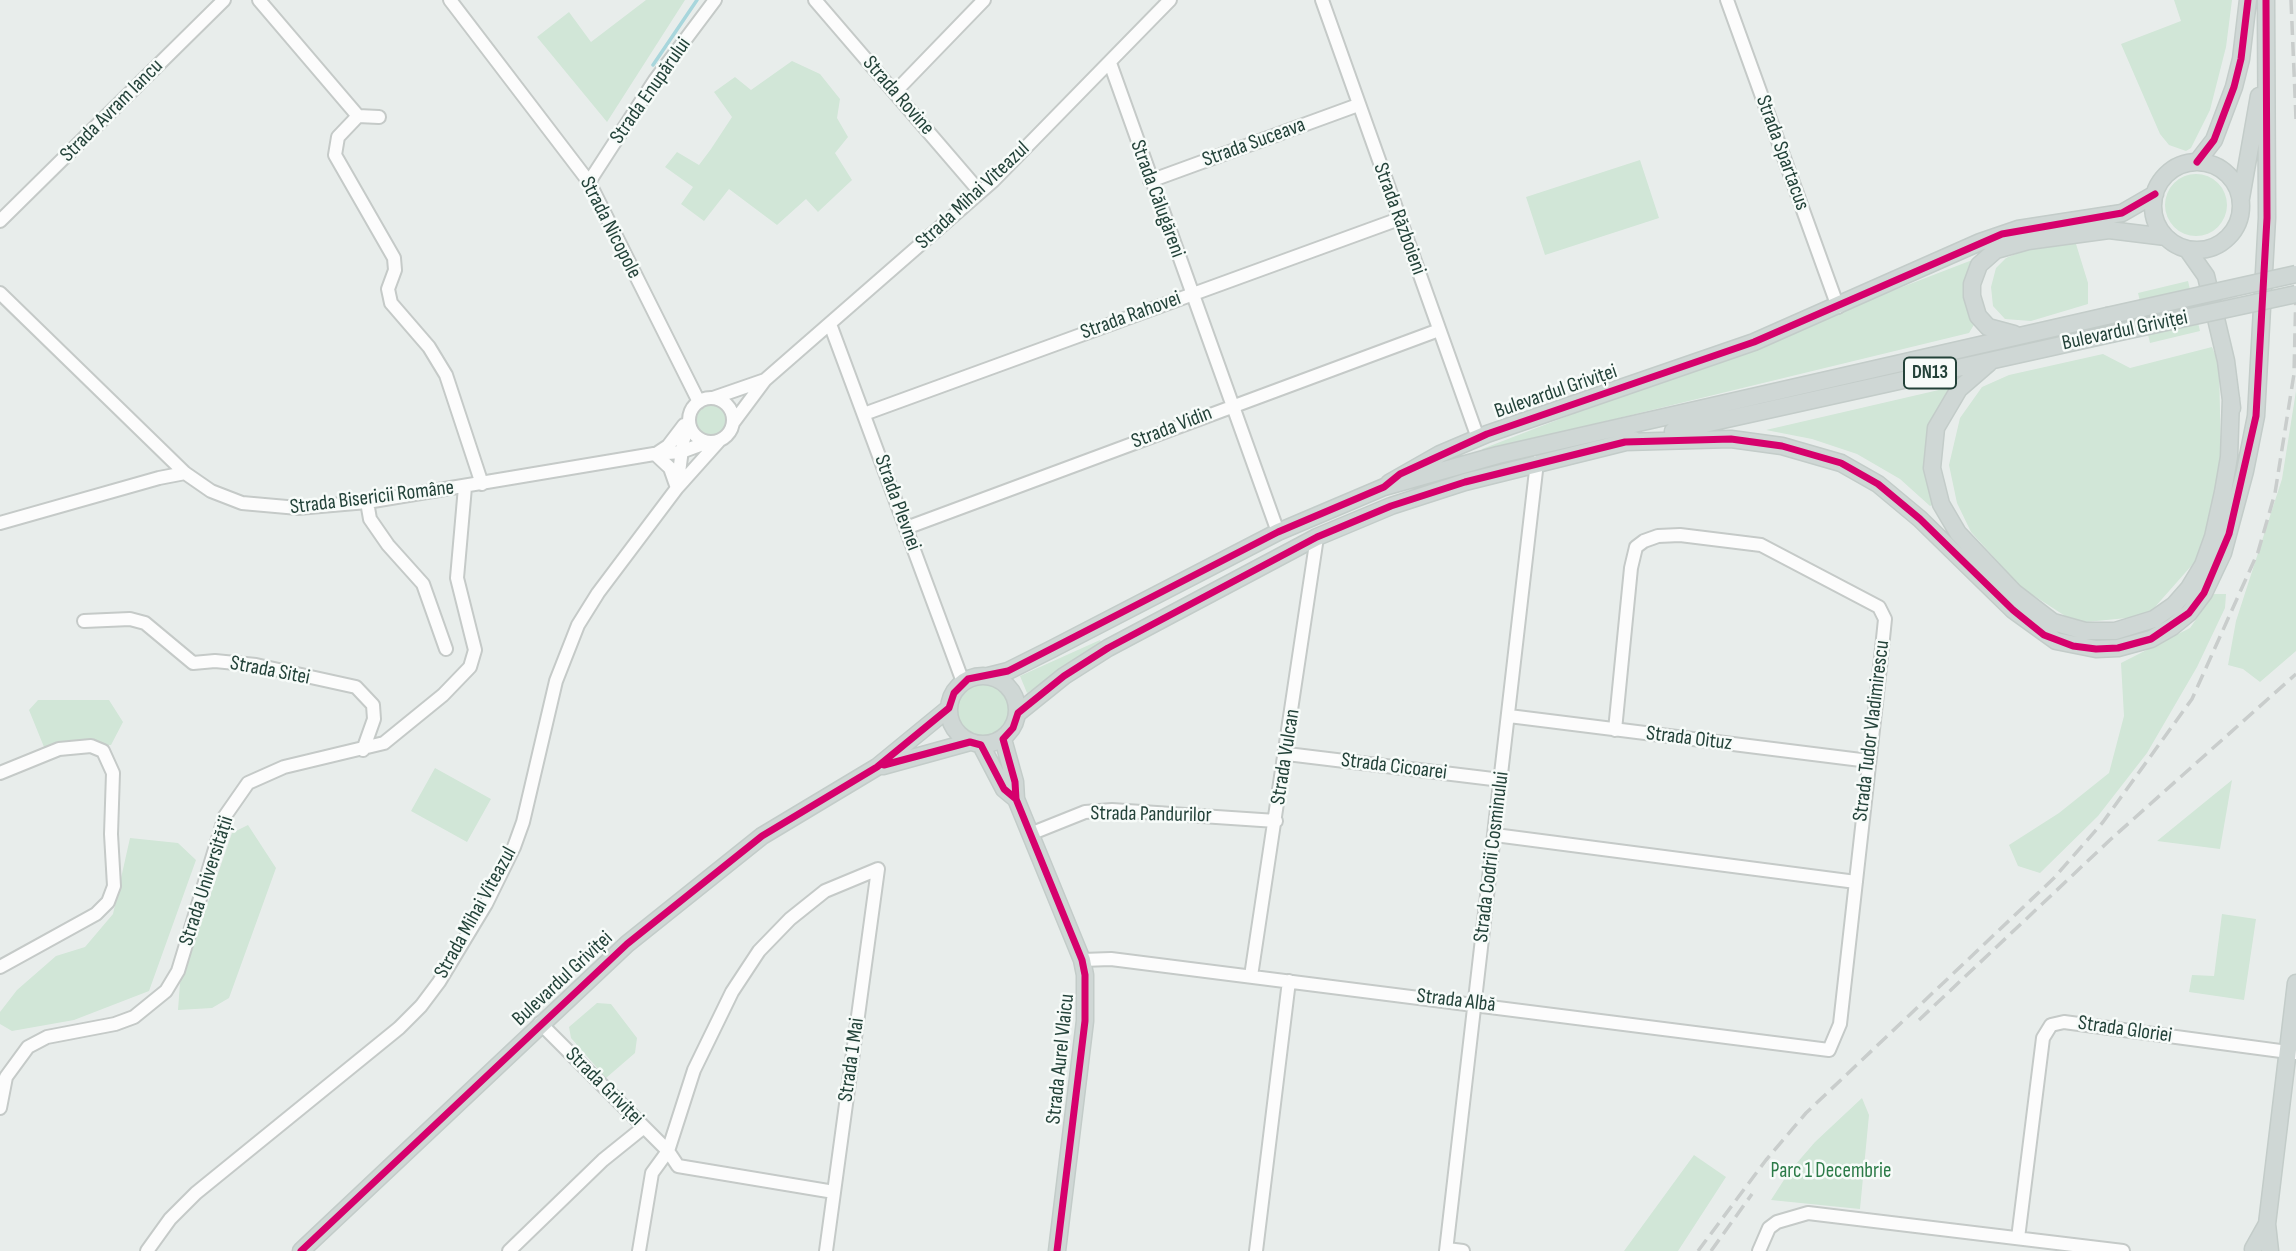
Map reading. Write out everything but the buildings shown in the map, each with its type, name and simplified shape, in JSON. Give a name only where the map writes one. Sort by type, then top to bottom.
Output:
[{"type":"main road","points":[[2166,237],[2155,217],[2155,194],[2171,171],[2197,162],[2214,140],[2234,87],[2241,59],[2248,0]]},
{"type":"main road","points":[[2206,276],[2219,244],[2236,226],[2258,104],[2265,0]]},
{"type":"main road","points":[[1625,442],[1731,439],[1782,446],[1841,463],[1878,484],[1920,519],[2033,627],[2044,635],[2073,646],[2118,648],[2151,639],[2189,613],[2204,593],[2229,534],[2248,462],[2261,372],[2267,218],[2265,0]]},
{"type":"main road","points":[[2197,162],[2226,173],[2236,185],[2241,200]]},
{"type":"main road","name":"Bulevardul Griviței","points":[[1384,487],[1401,474],[1478,438],[1755,342],[2002,234],[2122,213],[2155,194]]},
{"type":"main road","points":[[2037,332],[2004,334],[1988,327],[1978,316],[1972,284],[1986,257],[2012,245],[2109,230],[2166,237],[2187,249],[2206,276],[2231,398],[2235,470],[2217,566]]},
{"type":"main road","points":[[2187,249],[2219,244]]},
{"type":"main road","name":"Bulevardul Griviței","points":[[988,676],[1007,671],[1050,650],[1278,532],[1384,487],[1498,455],[1747,401],[2296,274]]},
{"type":"main road","name":"Bulevardul Griviței","points":[[1018,713],[1064,676],[1108,648],[1317,537],[1391,506],[1537,462],[1996,358],[2296,294]]},
{"type":"main road","points":[[1996,358],[1959,389],[1936,428],[1932,447],[1935,488],[1941,505],[1958,533],[2014,592],[2053,622],[2085,631],[2115,631],[2154,619],[2174,605],[2189,588],[2210,546],[2223,492],[2229,457],[2231,398]]},
{"type":"main road","points":[[988,676],[1007,685],[1017,703],[1018,713],[1013,728],[1003,739],[976,743],[954,729],[949,708],[954,693],[963,682],[988,676]]},
{"type":"main road","name":"Bulevardul Griviței","points":[[301,1251],[540,1023],[706,878],[772,830],[877,767],[949,708]]},
{"type":"main road","name":"Strada Aurel Vlaicu","points":[[1003,739],[1015,782],[1016,799],[1082,960],[1086,986],[1085,1021],[1057,1251]]},
{"type":"main road","name":"Bulevardul Griviței","points":[[877,767],[976,743]]},
{"type":"main road","name":"Strada Aurel Vlaicu","points":[[976,743],[1004,789],[1016,799]]},
{"type":"main road","points":[[2260,1251],[2267,1224],[2292,1053],[2296,983]]},
{"type":"street","name":"Strada Avram Iancu","points":[[0,221],[224,0]]},
{"type":"street","points":[[259,0],[358,116],[379,117]]},
{"type":"street","name":"Strada Nicopole","points":[[450,0],[589,182],[705,400]]},
{"type":"street","name":"Strada Enupărului","points":[[589,182],[655,80],[715,0]]},
{"type":"street","points":[[895,92],[984,0]]},
{"type":"street","name":"Strada Mihai Viteazul","points":[[733,423],[765,380],[980,192],[1170,0]]},
{"type":"street","name":"Strada Războieni","points":[[1322,0],[1478,438]]},
{"type":"street","name":"Strada Spartacus","points":[[1727,0],[1838,307]]},
{"type":"street","name":"Strada Rovine","points":[[816,1],[980,192]]},
{"type":"street","name":"Strada Călugăreni","points":[[1110,63],[1150,181],[1278,532]]},
{"type":"street","name":"Strada Suceava","points":[[1150,181],[1358,105]]},
{"type":"street","points":[[358,116],[338,137],[335,155],[394,258],[395,270],[388,289],[391,303],[429,347],[446,375],[482,484]]},
{"type":"street","name":"Strada Rahovei","points":[[864,414],[1399,219]]},
{"type":"street","name":"Strada Bisericii Române","points":[[0,293],[185,473],[226,499],[264,507],[298,508],[367,502],[655,454],[681,452],[713,441]]},
{"type":"street","name":"Strada Plevnei","points":[[830,324],[963,682]]},
{"type":"street","name":"Strada Vidin","points":[[905,528],[1439,330]]},
{"type":"street","name":"Strada Mihai Viteazul","points":[[705,400],[718,399],[765,380]]},
{"type":"street","points":[[677,488],[670,468],[655,454],[668,446],[705,400],[727,405],[733,423],[728,434],[713,441],[695,435],[689,420]]},
{"type":"street","points":[[677,488],[681,452],[689,420]]},
{"type":"street","name":"Strada Mihai Viteazul","points":[[148,1251],[170,1220],[221,1170],[399,1028],[435,988],[486,904],[514,847],[523,822],[556,681],[578,625],[598,593],[713,441]]},
{"type":"street","name":"Strada Codrii Cosminului","points":[[1446,1250],[1537,462]]},
{"type":"street","points":[[0,523],[185,473]]},
{"type":"street","name":"Strada Universității","points":[[0,1108],[6,1077],[28,1047],[47,1037],[115,1024],[134,1017],[166,991],[178,971],[225,816],[248,783],[284,767],[384,743],[443,695],[474,658],[457,578],[465,487]]},
{"type":"street","points":[[367,502],[370,519],[388,545],[423,584],[446,649]]},
{"type":"street","name":"Strada Tudor Vladimirescu","points":[[1615,730],[1631,568],[1636,547],[1658,536],[1727,538],[1777,551],[1879,607],[1883,613],[1884,632],[1856,882],[1840,1024],[1829,1051]]},
{"type":"street","name":"Strada Vulcan","points":[[1251,976],[1287,754],[1317,537]]},
{"type":"street","name":"Strada Sitei","points":[[84,621],[130,619],[145,622],[193,663],[215,661],[256,665],[356,687],[373,705],[374,719],[363,750]]},
{"type":"street","name":"Strada Oituz","points":[[1509,716],[1868,761]]},
{"type":"street","points":[[0,773],[59,749],[91,746],[103,751],[113,773],[111,834],[114,887],[108,902],[96,914],[0,967]]},
{"type":"street","name":"Strada Cicoarei","points":[[1287,754],[1501,780]]},
{"type":"street","name":"Strada Pandurilor","points":[[1030,834],[1085,812],[1112,810],[1276,821]]},
{"type":"street","points":[[1495,835],[1856,882]]},
{"type":"street","name":"Strada 1 Mai","points":[[668,1151],[694,1070],[732,992],[759,951],[790,919],[825,891],[878,869],[826,1251]]},
{"type":"street","name":"Strada Albă","points":[[1082,960],[1111,959],[1475,1003],[1829,1051]]},
{"type":"street","points":[[1256,1251],[1289,981]]},
{"type":"street","name":"Strada Gloriei","points":[[2018,1238],[2043,1038],[2051,1025],[2064,1022],[2292,1053]]},
{"type":"street","name":"Strada Griviței","points":[[540,1023],[668,1151],[678,1166],[695,1171],[834,1192]]},
{"type":"street","points":[[509,1251],[603,1160],[644,1127]]},
{"type":"street","points":[[639,1251],[652,1173],[668,1151]]},
{"type":"street","points":[[1759,1251],[1769,1228],[1796,1214],[1876,1220],[2123,1251]]},
{"type":"street","points":[[1446,1250],[1463,1251]]},
{"type":"green space","points":[[646,0],[685,0],[607,122],[537,37],[569,12],[591,42]]},
{"type":"green space","points":[[2174,0],[2232,0],[2226,47],[2210,110],[2191,148],[2186,151],[2169,145],[2160,134],[2121,44],[2181,21]]},
{"type":"green space","points":[[792,61],[820,74],[840,99],[837,118],[848,137],[835,153],[852,180],[818,212],[806,199],[777,225],[729,189],[704,221],[681,204],[693,187],[665,167],[677,152],[699,165],[732,117],[714,92],[735,77],[751,90]]},
{"type":"green space","points":[[1640,160],[1659,218],[1545,255],[1526,197]]},
{"type":"green space","points":[[2196,174],[2208,176],[2218,183],[2225,193],[2225,217],[2218,227],[2208,234],[2196,236],[2184,234],[2174,227],[2167,217],[2165,205],[2167,193],[2174,183],[2184,176]]},
{"type":"green space","points":[[2072,231],[2088,283],[2088,304],[2031,321],[2005,319],[1993,306],[1991,287],[1996,268],[2006,258]]},
{"type":"green space","points":[[1980,257],[1975,323],[1969,333],[1483,451],[1482,449]]},
{"type":"green space","points":[[2188,281],[2200,331],[2150,343],[2138,293]]},
{"type":"green space","points":[[2212,347],[2219,364],[2221,460],[2200,556],[2147,616],[2076,623],[2022,588],[1971,532],[1957,503],[1949,465],[1960,418],[1982,387],[2009,375],[2103,354],[2130,368]]},
{"type":"green space","points":[[1956,386],[1937,413],[1936,503],[1930,506],[1900,479],[1857,454],[1812,439],[1766,430]]},
{"type":"green space","points":[[2296,391],[2296,651],[2260,682],[2243,669],[2228,665],[2236,621],[2282,479]]},
{"type":"green space","points":[[710,405],[721,410],[726,421],[721,432],[710,437],[699,432],[694,421],[699,410]]},
{"type":"green space","points":[[2214,594],[2226,594],[2225,608],[2197,667],[2147,753],[2098,816],[2040,873],[2018,866],[2009,845],[2059,813],[2109,773],[2124,716],[2121,663],[2190,628]]},
{"type":"green space","points":[[1100,640],[1102,645],[1027,693],[1020,676]]},
{"type":"green space","points":[[983,683],[1002,691],[1010,710],[1002,729],[983,737],[964,729],[956,710],[964,691]]},
{"type":"green space","points":[[38,700],[109,700],[123,722],[111,745],[44,747],[29,710]]},
{"type":"green space","points":[[435,768],[491,799],[467,842],[411,811]]},
{"type":"green space","points":[[2232,780],[2220,849],[2157,841]]},
{"type":"green space","points":[[248,825],[276,868],[229,998],[212,1008],[178,1010],[180,983],[232,833]]},
{"type":"green space","points":[[130,838],[178,843],[196,860],[149,991],[74,1020],[12,1031],[0,1024],[0,1012],[17,990],[56,956],[85,947],[113,914]]},
{"type":"green space","points":[[2222,914],[2256,919],[2244,1000],[2189,992],[2192,975],[2214,976]]},
{"type":"green space","points":[[597,1003],[611,1004],[637,1038],[635,1053],[606,1078],[571,1038],[569,1027]]},
{"type":"green space","name":"Parc 1 Decembrie","points":[[1862,1098],[1869,1115],[1860,1209],[1771,1200],[1789,1172],[1815,1142]]},
{"type":"green space","points":[[1694,1155],[1726,1177],[1678,1251],[1624,1251]]},
{"type":"waterway","points":[[653,65],[697,0]]},
{"type":"railway","points":[[2291,0],[2296,119]]},
{"type":"railway","points":[[1698,1251],[1766,1160],[1806,1113],[2054,878],[2103,822],[2192,699],[2258,552],[2275,493],[2294,374],[2296,288]]},
{"type":"railway","points":[[1919,1020],[2111,839],[2296,674]]},
{"type":"railway","points":[[1711,1251],[1752,1194]]},
{"type":"cycle path","points":[[2197,162],[2214,140],[2234,87],[2241,59],[2248,0]]},
{"type":"cycle path","points":[[1057,1251],[1085,1021],[1085,975],[1082,960],[1016,799],[1015,782],[1003,739],[1013,728],[1018,713],[1064,676],[1108,648],[1317,537],[1391,506],[1465,482],[1625,442],[1731,439],[1782,446],[1841,463],[1878,484],[1920,519],[2013,610],[2044,635],[2073,646],[2096,649],[2118,648],[2151,639],[2189,613],[2204,593],[2229,534],[2256,416],[2267,218],[2266,0]]},
{"type":"cycle path","points":[[301,1251],[627,944],[762,836],[877,767],[949,708],[954,693],[968,679],[1008,671],[1278,532],[1384,487],[1400,474],[1487,434],[1754,342],[2002,234],[2122,213],[2155,194]]},
{"type":"cycle path","points":[[884,765],[970,742],[981,745],[1004,789],[1016,799]]}]
